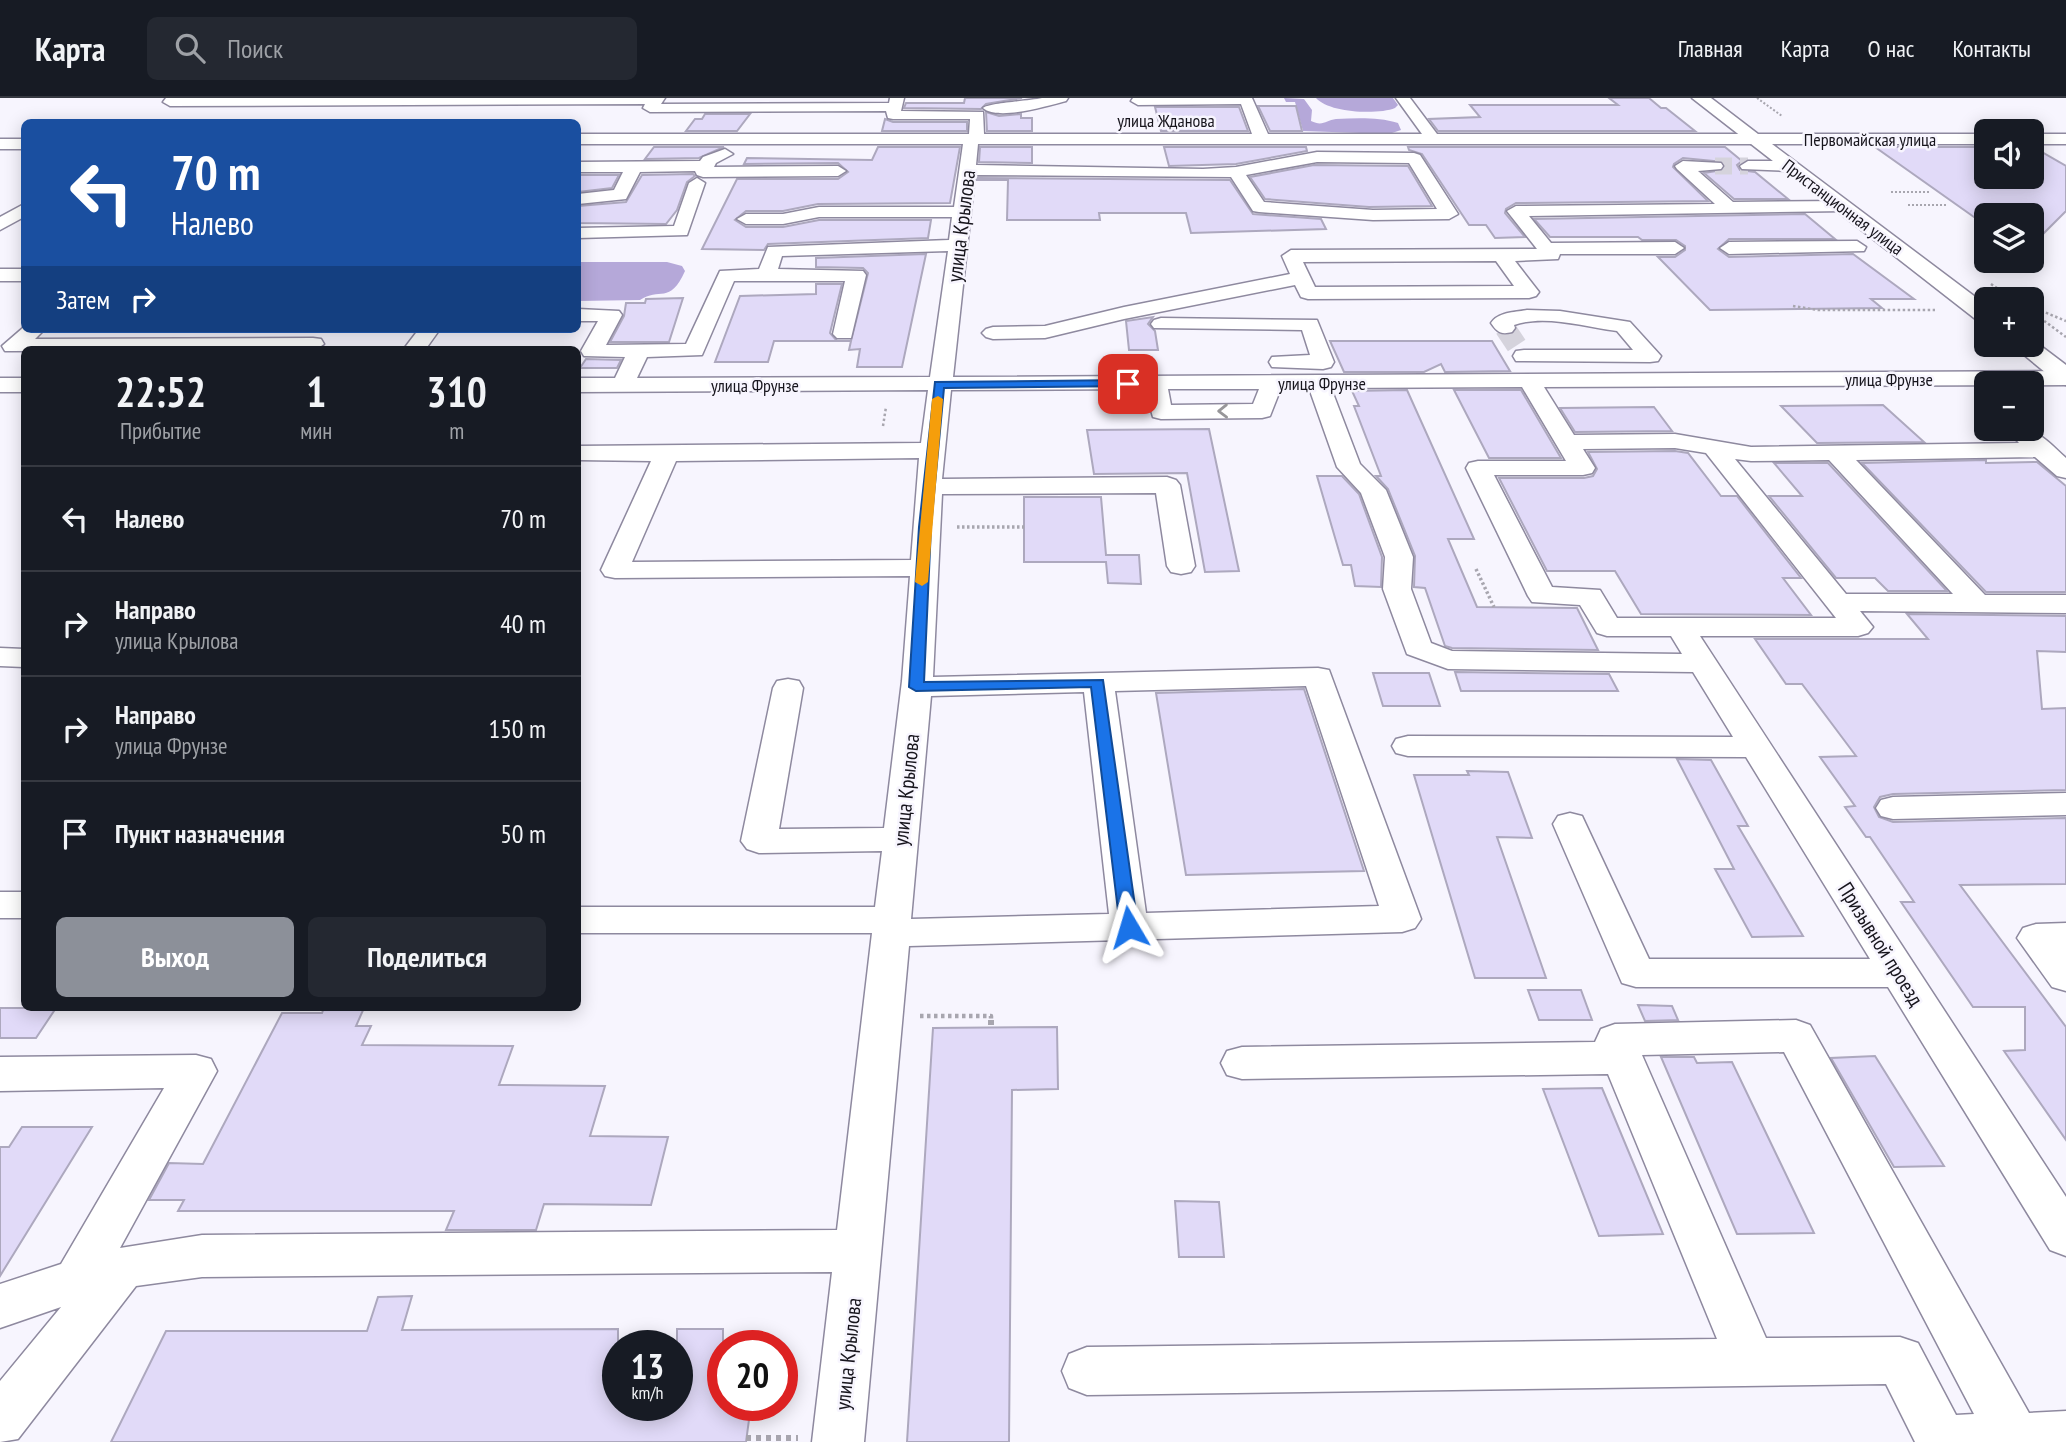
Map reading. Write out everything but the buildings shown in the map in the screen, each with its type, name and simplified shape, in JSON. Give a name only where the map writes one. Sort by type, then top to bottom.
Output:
[{"type":"main road","name":"Пристанционная улица","points":[[1700,98],[1974,307]]},
{"type":"main road","name":"Первомайская улица","points":[[1754,139],[1974,139]]},
{"type":"main road","points":[[2044,139],[2066,139]]},
{"type":"main road","points":[[2039,357],[2066,378]]},
{"type":"street","points":[[176,98],[170,102],[641,101],[643,98]]},
{"type":"street","points":[[657,98],[650,108],[897,102],[893,115],[1017,108],[1061,98]]},
{"type":"street","points":[[1403,98],[1433,139]]},
{"type":"street","points":[[1138,101],[1246,100],[1249,122],[1262,139]]},
{"type":"street","name":"улица Крылова","points":[[822,1440],[859,1251],[930,552],[928,487],[939,385],[971,150],[984,111]]},
{"type":"street","name":"улица Жданова","points":[[581,139],[735,139],[971,150],[1262,139],[1754,139]]},
{"type":"street","points":[[725,154],[735,139]]},
{"type":"street","points":[[1325,139],[1334,157]]},
{"type":"street","points":[[0,144],[21,144]]},
{"type":"street","points":[[850,153],[971,150],[1183,174],[1236,172],[1317,157],[1414,158],[1449,214],[1373,215],[1259,207],[1236,172]]},
{"type":"street","points":[[831,155],[725,154],[709,160],[703,172],[838,171]]},
{"type":"street","points":[[581,167],[706,166]]},
{"type":"street","points":[[1501,255],[1529,292],[1308,293],[1292,256],[1501,255],[1551,255],[1516,211],[1731,209],[1683,166],[1715,166]]},
{"type":"street","points":[[1748,166],[1790,166]]},
{"type":"street","points":[[581,199],[620,195],[634,167]]},
{"type":"street","points":[[581,233],[681,231],[697,183]]},
{"type":"street","points":[[1727,206],[1843,206]]},
{"type":"street","points":[[1546,249],[1681,248],[1636,210]]},
{"type":"street","points":[[0,225],[21,211]]},
{"type":"street","points":[[746,219],[783,219],[819,212],[963,212]]},
{"type":"street","points":[[766,275],[775,251],[959,245]]},
{"type":"street","points":[[1729,248],[1857,247]]},
{"type":"street","points":[[0,275],[21,275]]},
{"type":"street","points":[[581,315],[612,316],[593,351],[694,350],[727,275],[856,275],[844,334]]},
{"type":"street","points":[[993,333],[1045,332],[1124,313],[1301,278]]},
{"type":"street","points":[[1515,343],[1650,356],[1623,326],[1532,316],[1512,316],[1501,323],[1515,343],[1583,468],[1478,468],[1542,596],[1590,596],[1607,627],[1692,647]]},
{"type":"street","points":[[1161,324],[1310,324],[1323,362],[1274,362],[1276,383]]},
{"type":"street","points":[[30,333],[13,346],[313,344]]},
{"type":"street","points":[[623,385],[639,351]]},
{"type":"street","name":"улица Фрунзе","points":[[581,385],[1155,383],[1161,412],[1262,411],[1276,383],[2066,378]]},
{"type":"street","points":[[1959,379],[1974,392]]},
{"type":"street","points":[[1318,383],[1349,467],[1373,490],[1399,557],[1397,589],[1418,648],[1448,660],[1692,647],[1858,627],[1713,447]]},
{"type":"street","points":[[0,385],[21,385]]},
{"type":"street","points":[[1568,442],[1675,441],[1751,454],[2041,450]]},
{"type":"street","points":[[2031,441],[2066,471]]},
{"type":"street","points":[[581,453],[932,450]]},
{"type":"street","points":[[667,453],[615,570],[930,552]]},
{"type":"street","points":[[1835,453],[1977,603]]},
{"type":"street","points":[[928,487],[1167,485],[1181,566]]},
{"type":"street","points":[[1838,602],[2066,604]]},
{"type":"street","name":"Призывной проезд","points":[[1692,647],[2066,1236]]},
{"type":"street","points":[[0,657],[21,658]]},
{"type":"street","points":[[581,920],[893,927],[1129,927],[1402,919],[1318,677],[916,687]]},
{"type":"street","points":[[1098,683],[1129,927]]},
{"type":"street","points":[[788,688],[759,841],[901,839]]},
{"type":"street","points":[[1408,746],[1756,747]]},
{"type":"street","points":[[1893,808],[2066,804]]},
{"type":"street","points":[[1570,824],[1636,973],[1899,973]]},
{"type":"street","points":[[0,905],[21,905]]},
{"type":"street","points":[[2066,937],[2036,938],[2066,977]]},
{"type":"street","points":[[1751,1362],[1615,1040],[1796,1036],[2015,1439]]},
{"type":"street","points":[[1242,1063],[1622,1058]]},
{"type":"street","points":[[0,1074],[196,1071],[99,1274],[0,1421]]},
{"type":"street","points":[[0,1306],[99,1274],[202,1256],[859,1251]]},
{"type":"street","points":[[1087,1371],[1900,1360],[1942,1441],[2066,1437]]},
{"type":"path","points":[[1891,192],[1930,192]]},
{"type":"path","points":[[1908,205],[1948,205]]},
{"type":"path","points":[[1793,306],[1818,310],[1945,310]]},
{"type":"path","points":[[2044,312],[2066,321]]},
{"type":"path","points":[[2044,321],[2066,337]]},
{"type":"path","points":[[879,451],[890,385]]},
{"type":"path","points":[[930,552],[1024,527]]},
{"type":"path","points":[[1476,569],[1494,607]]},
{"type":"path","points":[[919,1016],[991,1016],[991,1028]]},
{"type":"path","points":[[746,1438],[822,1440]]},
{"type":"shaded area","points":[[1284,98],[1304,99],[1312,110],[1311,121],[1315,123],[1336,119],[1376,119],[1398,123],[1401,130],[1389,134],[1303,131],[1295,102],[1286,102]]},
{"type":"shaded area","points":[[1316,98],[1393,98],[1398,105],[1387,110],[1366,112],[1342,110]]},
{"type":"shaded area","points":[[581,262],[667,262],[682,266],[685,271],[674,288],[669,292],[640,300],[581,301]]},
{"type":"tunnel","points":[[1715,166],[1748,166]]},
{"type":"tunnel","points":[[1505,328],[1517,346]]},
{"type":"slow traffic","points":[[922,582],[928,487],[938,399]]},
{"type":"route","points":[[1128,384],[939,385],[925,527],[916,687],[1098,683],[1129,927]]}]
